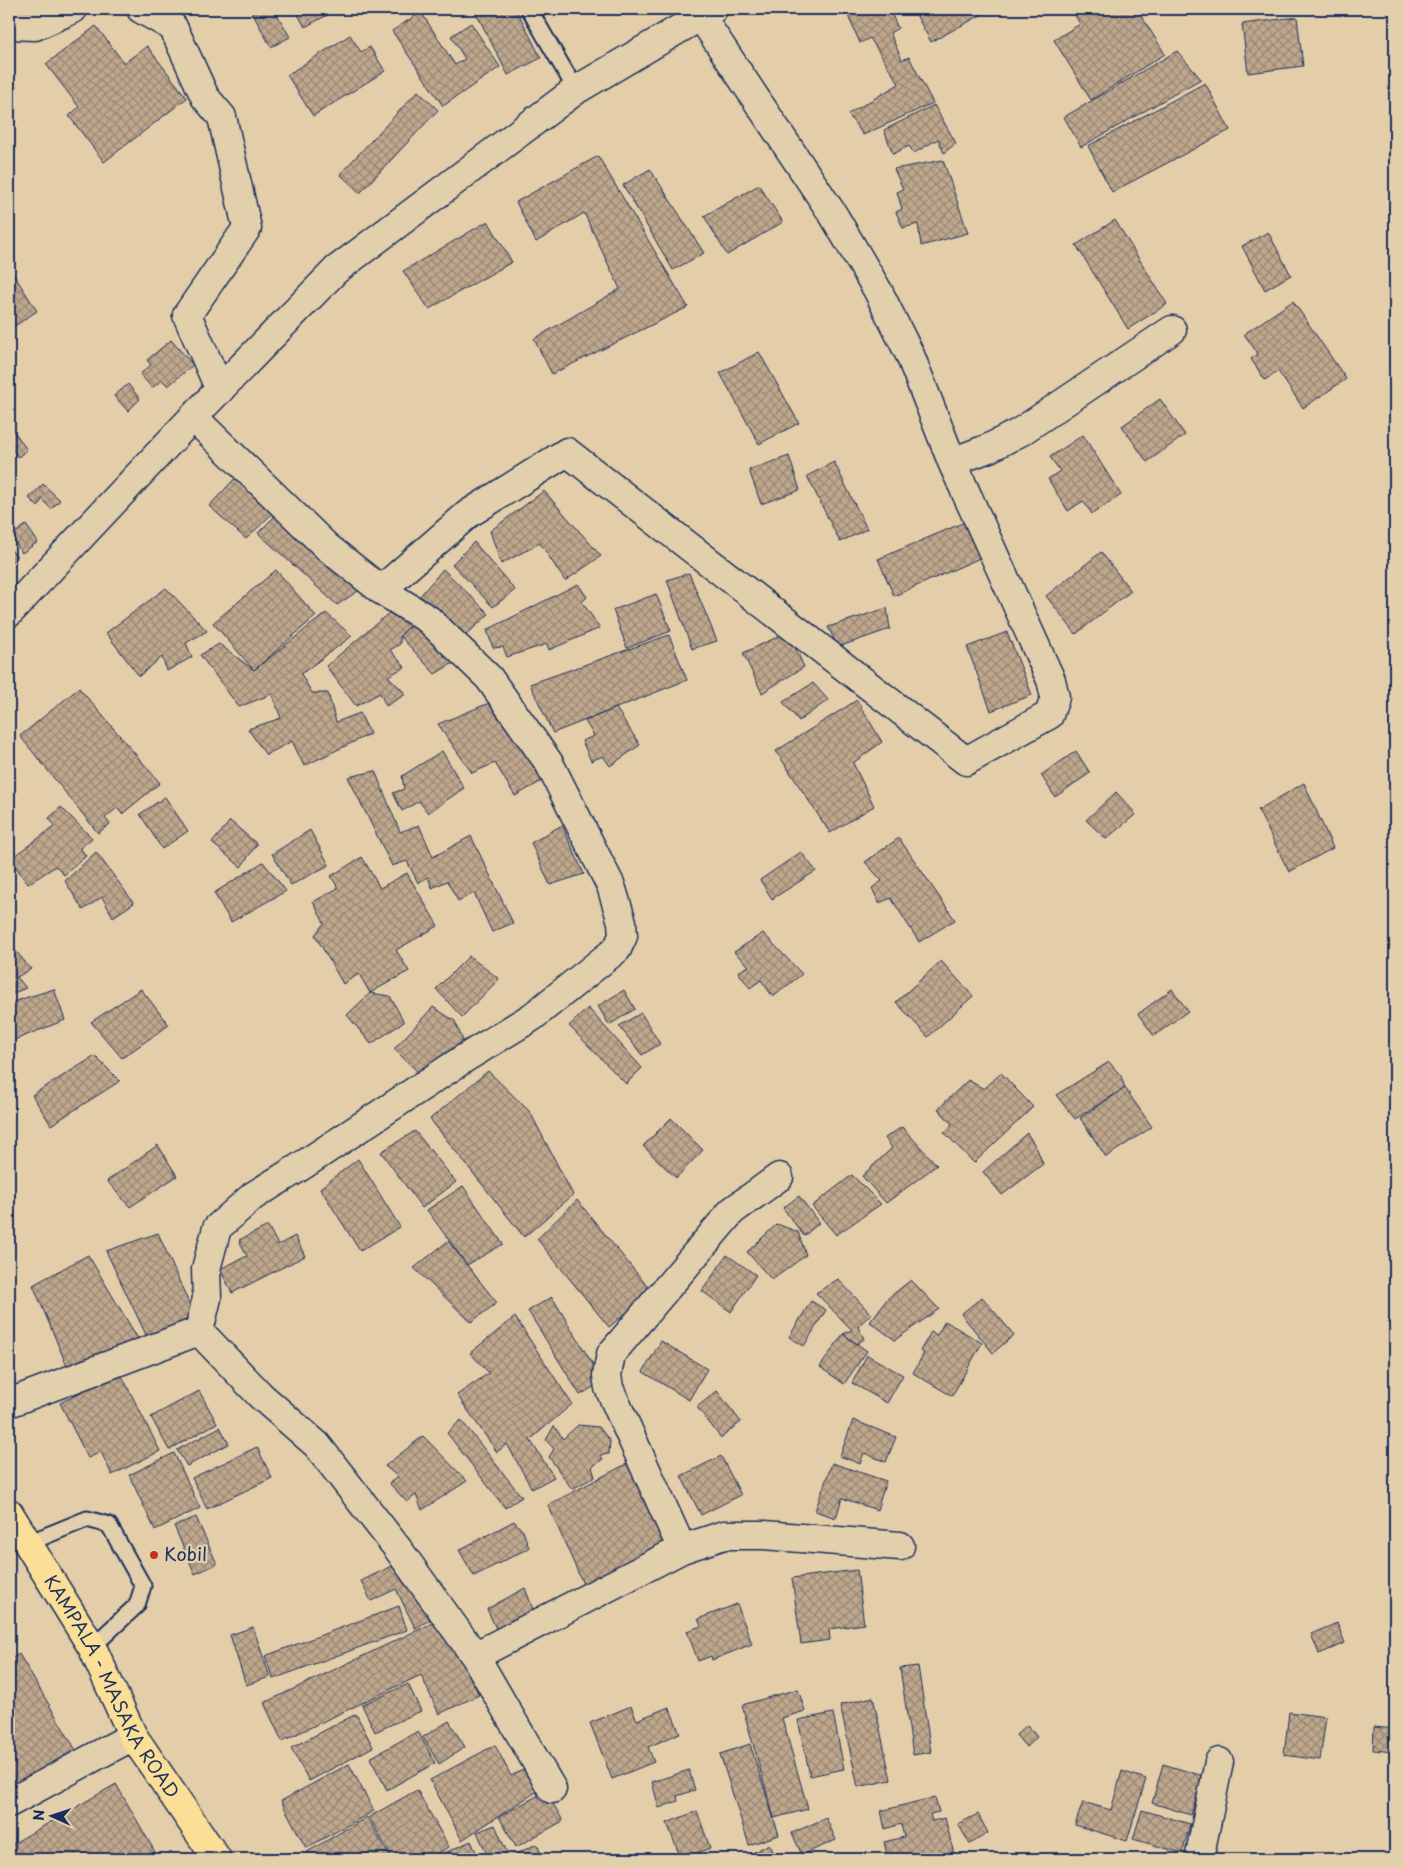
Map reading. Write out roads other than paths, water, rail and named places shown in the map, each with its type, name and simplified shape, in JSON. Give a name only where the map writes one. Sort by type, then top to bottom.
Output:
[{"type":"main road","name":"KAMPALA - MASAKA ROAD","points":[[9,1513],[92,1647],[133,1736],[217,1859]]},
{"type":"street","points":[[9,25],[35,26],[73,9]]},
{"type":"street","points":[[141,9],[173,27],[205,97],[222,117],[247,228],[187,315],[220,390]]},
{"type":"street","points":[[9,613],[193,417],[336,270],[576,90],[706,12],[834,216],[878,291],[910,355],[952,462],[1051,680],[1055,696],[1049,715],[966,761],[567,452],[468,514],[381,590]]},
{"type":"street","points":[[952,462],[989,448],[1020,432],[1172,330]]},
{"type":"street","points":[[193,417],[327,547],[381,590],[429,620],[489,678],[549,763],[611,886],[622,922],[622,936],[617,949],[532,1017],[465,1058],[253,1196],[217,1228],[206,1269],[207,1298],[199,1331]]},
{"type":"street","points":[[682,1549],[609,1388],[607,1375],[611,1354],[732,1211],[779,1178]]},
{"type":"street","points":[[9,1403],[199,1331]]},
{"type":"street","points":[[199,1331],[261,1396],[317,1446],[398,1548],[474,1656],[552,1789]]},
{"type":"street","points":[[474,1656],[682,1549],[724,1535],[764,1535],[900,1546]]},
{"type":"street","points":[[9,1802],[133,1736]]},
{"type":"street","points":[[1199,1859],[1219,1762]]},
{"type":"lane","points":[[529,9],[576,90]]},
{"type":"lane","points":[[28,1543],[87,1519],[109,1526],[143,1586],[137,1605],[92,1647]]},
{"type":"place","name":"Kobil","points":[[154,1555]]}]
